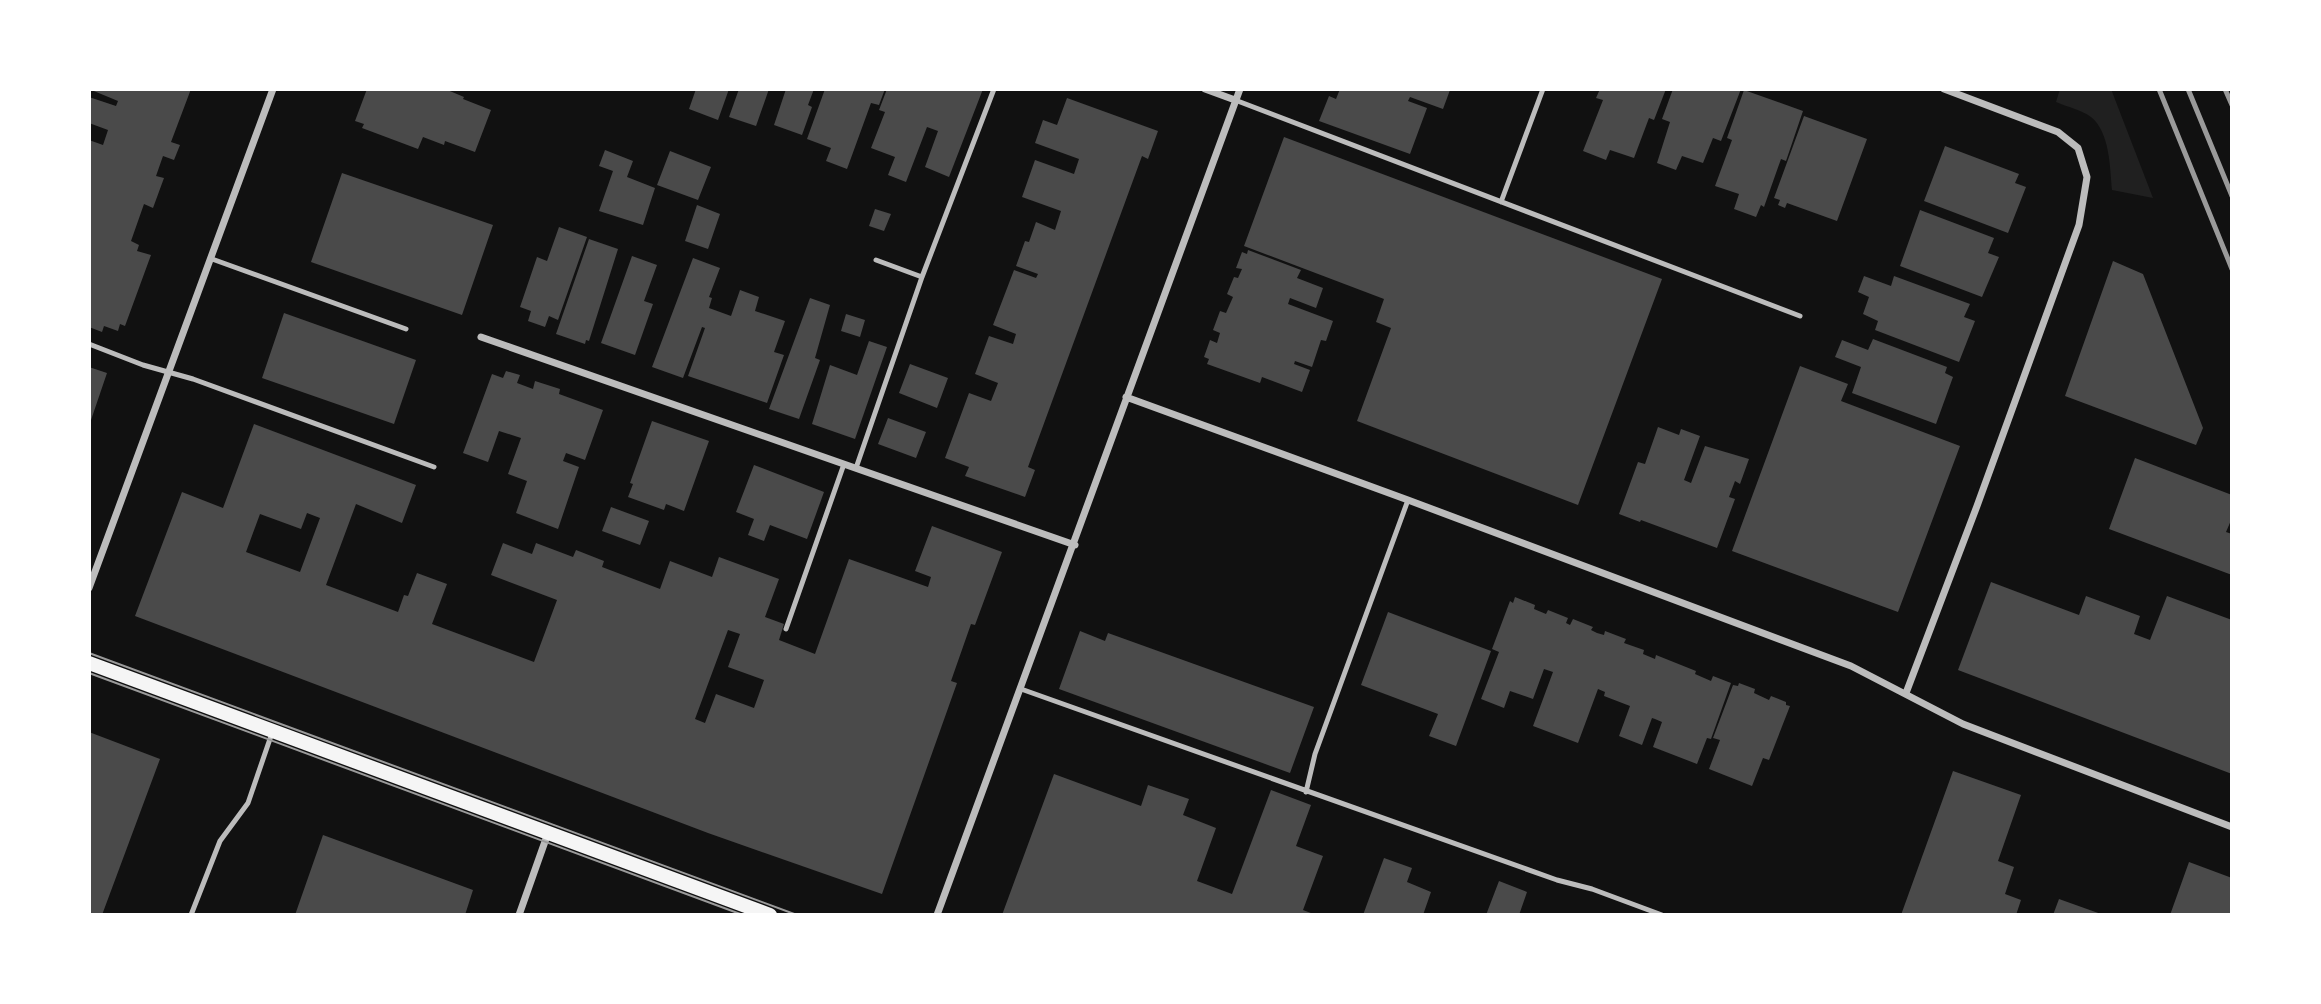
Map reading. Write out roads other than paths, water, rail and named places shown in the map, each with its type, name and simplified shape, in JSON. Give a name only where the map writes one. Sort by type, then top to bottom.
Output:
[{"type":"main road","points":[[89,663],[770,915]]},
{"type":"street","points":[[89,588],[273,89]]},
{"type":"street","points":[[1205,89],[1236,100]]},
{"type":"street","points":[[937,915],[1075,545],[1126,397],[1240,89]]},
{"type":"street","points":[[1906,693],[2080,225],[2087,177],[2078,148],[2058,132],[1944,89]]},
{"type":"street","points":[[481,337],[1075,545]]},
{"type":"street","points":[[1126,397],[1408,499],[1851,666],[1963,724],[2232,827]]},
{"type":"street","points":[[519,915],[549,832]]},
{"type":"lane","points":[[856,468],[922,277],[994,89]]},
{"type":"lane","points":[[1502,202],[1543,89]]},
{"type":"lane","points":[[1236,100],[1800,316]]},
{"type":"lane","points":[[212,259],[405,329]]},
{"type":"lane","points":[[876,260],[922,277]]},
{"type":"lane","points":[[89,344],[434,467]]},
{"type":"lane","points":[[786,629],[844,464]]},
{"type":"lane","points":[[1306,792],[1315,754],[1408,499]]},
{"type":"lane","points":[[1021,689],[1306,792],[1662,915]]},
{"type":"lane","points":[[191,915],[220,842],[248,803],[273,730]]},
{"type":"tram line","points":[[89,653],[797,915]]},
{"type":"tram line","points":[[89,673],[743,915]]},
{"type":"railway","points":[[2159,89],[2232,269]]},
{"type":"railway","points":[[2188,89],[2232,196]]},
{"type":"railway","points":[[2225,89],[2232,105]]}]
